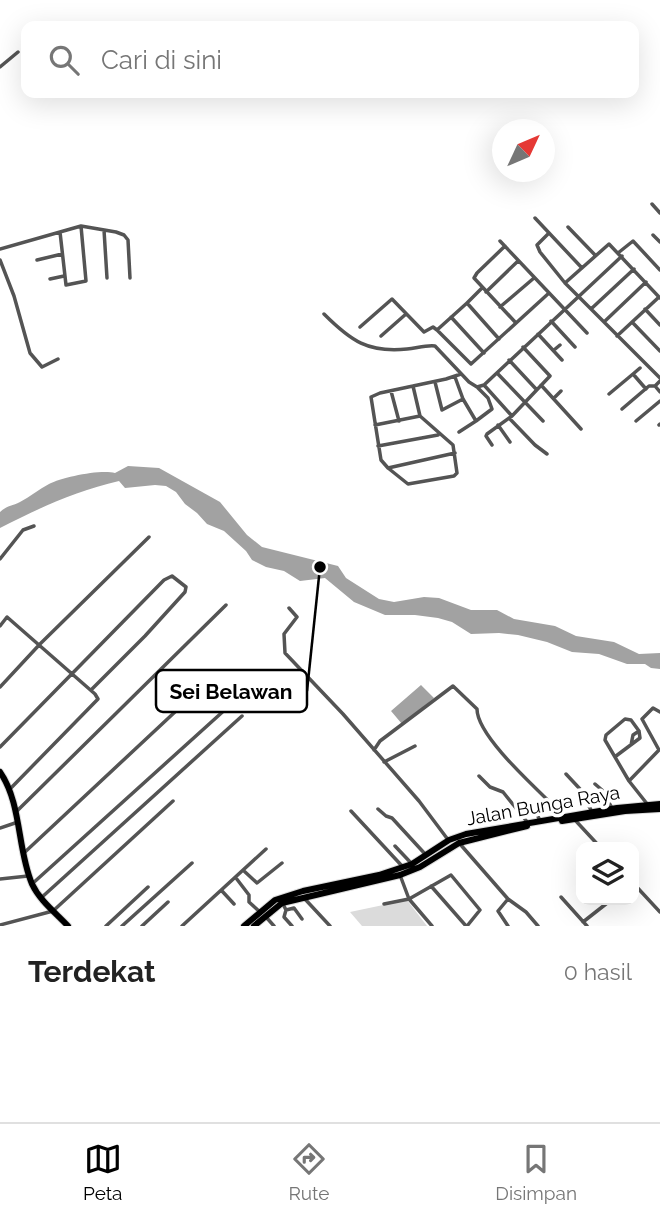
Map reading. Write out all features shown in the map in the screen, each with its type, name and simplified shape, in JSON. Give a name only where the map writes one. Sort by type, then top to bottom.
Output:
[{"type":"main road","points":[[0,772],[19,822],[32,884],[41,898],[68,926]]},
{"type":"main road","name":"Jalan Bunga Raya","points":[[254,926],[275,900],[389,875],[400,875],[420,867],[471,832],[650,807]]},
{"type":"main road","name":"Jalan Bunga Raya","points":[[244,926],[282,903],[389,875],[453,843],[592,812],[660,807]]},
{"type":"street","points":[[0,67],[18,52]]},
{"type":"street","points":[[652,204],[660,213]]},
{"type":"street","points":[[534,218],[582,268]]},
{"type":"street","points":[[60,232],[64,276],[68,286],[86,281],[80,226]]},
{"type":"street","points":[[0,249],[80,226],[104,230],[127,237],[130,278]]},
{"type":"street","points":[[568,227],[595,255]]},
{"type":"street","points":[[104,230],[107,278]]},
{"type":"street","points":[[549,233],[537,247],[565,283],[660,380],[622,409]]},
{"type":"street","points":[[653,235],[660,243]]},
{"type":"street","points":[[500,241],[587,334]]},
{"type":"street","points":[[477,387],[484,385],[497,373],[633,241],[660,270]]},
{"type":"street","points":[[565,283],[609,244],[620,254],[659,298],[617,336]]},
{"type":"street","points":[[505,246],[474,277],[516,323]]},
{"type":"street","points":[[37,260],[62,254]]},
{"type":"street","points":[[0,260],[14,296],[30,353],[42,367],[58,359]]},
{"type":"street","points":[[437,330],[518,261]]},
{"type":"street","points":[[591,309],[634,269]]},
{"type":"street","points":[[50,279],[64,276]]},
{"type":"street","points":[[500,307],[534,278]]},
{"type":"street","points":[[604,322],[646,282]]},
{"type":"street","points":[[360,327],[389,300],[394,300],[424,332],[433,327],[469,363],[473,363],[549,293]]},
{"type":"street","points":[[467,303],[499,339]]},
{"type":"street","points":[[645,309],[660,324]]},
{"type":"street","points":[[324,314],[356,343],[372,348],[394,350],[435,346],[488,398],[492,409],[459,432]]},
{"type":"street","points":[[381,336],[406,314]]},
{"type":"street","points":[[451,317],[484,353]]},
{"type":"street","points":[[551,321],[575,347]]},
{"type":"street","points":[[632,322],[660,351]]},
{"type":"street","points":[[538,334],[562,360]]},
{"type":"street","points":[[554,351],[560,345]]},
{"type":"street","points":[[492,445],[486,435],[510,417],[550,376],[523,347]]},
{"type":"street","points":[[509,360],[537,390]]},
{"type":"street","points":[[609,394],[640,368]]},
{"type":"street","points":[[497,373],[543,421]]},
{"type":"street","points":[[412,385],[420,416],[439,435],[452,443],[456,475],[417,484],[405,482],[381,460],[371,397],[412,385],[435,382],[461,374]]},
{"type":"street","points":[[633,374],[646,389]]},
{"type":"street","points":[[455,377],[476,422]]},
{"type":"street","points":[[435,382],[442,410],[463,399]]},
{"type":"street","points":[[484,385],[535,445],[547,454]]},
{"type":"street","points":[[541,385],[581,429]]},
{"type":"street","points":[[655,386],[660,392]]},
{"type":"street","points":[[391,391],[399,421]]},
{"type":"street","points":[[554,398],[561,391]]},
{"type":"street","points":[[636,421],[660,401]]},
{"type":"street","points":[[375,425],[420,416]]},
{"type":"street","points":[[498,425],[510,442]]},
{"type":"street","points":[[378,446],[439,435]]},
{"type":"street","points":[[388,468],[454,453]]},
{"type":"street","points":[[0,559],[23,530],[34,526]]},
{"type":"street","points":[[0,687],[149,537]]},
{"type":"street","points":[[0,747],[169,576],[185,586],[185,592],[91,690]]},
{"type":"street","points":[[15,812],[226,605]]},
{"type":"street","points":[[289,607],[297,617],[284,634],[285,653],[337,707],[453,843],[538,926]]},
{"type":"street","points":[[0,626],[7,617],[97,696],[97,703],[9,790]]},
{"type":"street","points":[[374,751],[380,741],[453,686],[477,709],[486,731],[513,765],[595,842]]},
{"type":"street","points":[[32,884],[228,707]]},
{"type":"street","points":[[629,781],[659,750],[642,719],[653,708],[660,712]]},
{"type":"street","points":[[25,852],[176,711]]},
{"type":"street","points":[[41,898],[242,716]]},
{"type":"street","points":[[616,755],[640,738],[639,731],[628,719],[606,735],[606,742],[629,781],[650,807]]},
{"type":"street","points":[[384,762],[415,746]]},
{"type":"street","points":[[566,774],[580,789],[592,812]]},
{"type":"street","points":[[479,776],[490,787],[503,792],[528,822]]},
{"type":"street","points":[[596,784],[612,809]]},
{"type":"street","points":[[514,804],[519,799]]},
{"type":"street","points":[[0,925],[53,911],[173,801]]},
{"type":"street","points":[[534,807],[541,821]]},
{"type":"street","points":[[378,809],[392,818],[426,856]]},
{"type":"street","points":[[351,811],[403,867]]},
{"type":"street","points":[[604,815],[608,822]]},
{"type":"street","points":[[0,828],[19,822]]},
{"type":"street","points":[[395,846],[412,864]]},
{"type":"street","points":[[182,926],[266,849]]},
{"type":"street","points":[[122,926],[192,863]]},
{"type":"street","points":[[244,871],[257,883],[282,863]]},
{"type":"street","points":[[400,875],[409,899],[432,926]]},
{"type":"street","points":[[384,904],[409,899],[431,886],[452,875],[480,910],[466,926],[431,886]]},
{"type":"street","points":[[0,879],[30,876]]},
{"type":"street","points":[[236,878],[249,895],[249,902],[274,926]]},
{"type":"street","points":[[106,926],[148,887]]},
{"type":"street","points":[[639,889],[660,912]]},
{"type":"street","points":[[222,891],[234,904]]},
{"type":"street","points":[[303,896],[330,926]]},
{"type":"street","points":[[561,897],[585,924],[606,905]]},
{"type":"street","points":[[508,899],[498,911],[508,926]]},
{"type":"street","points":[[142,926],[168,902]]},
{"type":"street","points":[[282,903],[286,910],[284,917],[292,926]]},
{"type":"street","points":[[286,910],[293,907],[302,919]]},
{"type":"shaded area","points":[[128,466],[159,468],[220,502],[247,535],[262,547],[338,566],[346,578],[379,599],[394,602],[424,597],[439,598],[471,610],[497,610],[514,619],[555,626],[576,636],[614,642],[639,654],[660,653],[660,669],[645,664],[627,664],[599,654],[572,652],[518,635],[471,634],[452,622],[438,618],[385,615],[354,602],[325,578],[300,581],[284,571],[252,560],[224,531],[207,524],[176,492],[166,486],[125,488],[119,481],[58,501],[0,528],[0,512],[49,484],[82,474],[115,473]]},
{"type":"shaded area","points":[[421,685],[434,698],[402,724],[391,711]]},
{"type":"shaded area","points":[[407,900],[427,926],[362,926],[350,912]]},
{"type":"place","name":"Sei Belawan","points":[[320,567]]}]
